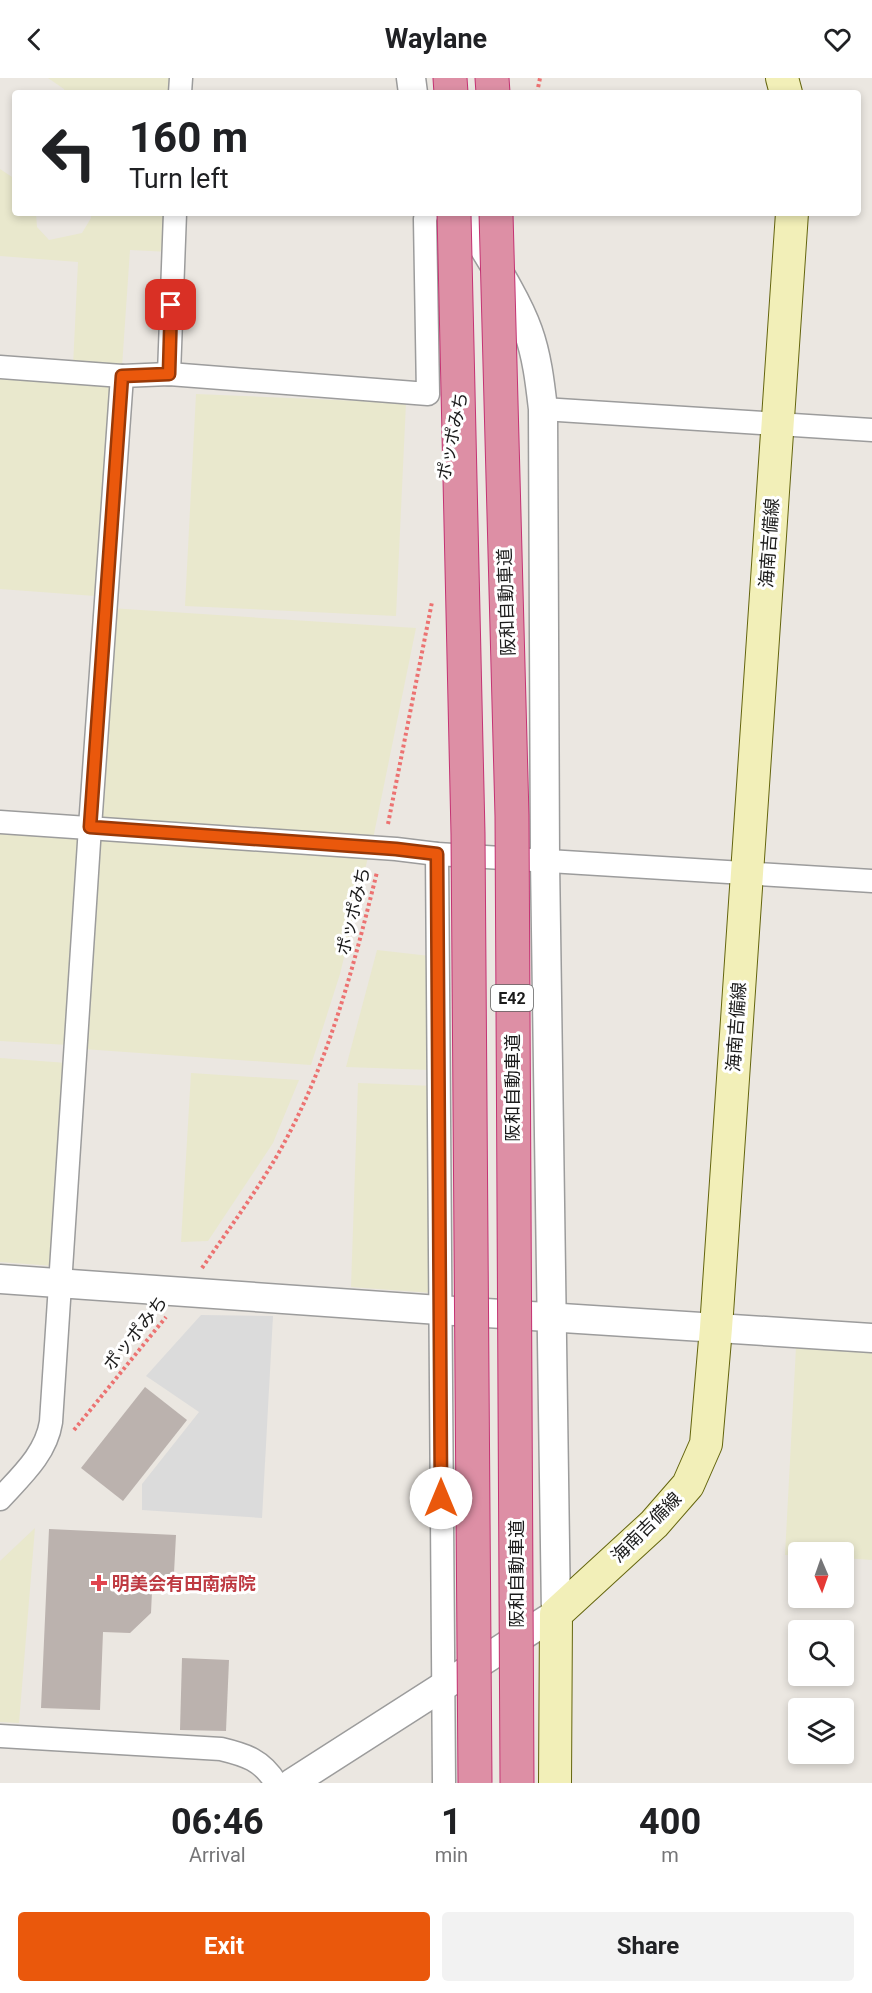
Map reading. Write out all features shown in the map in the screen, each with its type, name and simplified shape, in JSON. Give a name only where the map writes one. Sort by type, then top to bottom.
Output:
[{"type":"highway","name":"E42","points":[[454,216],[468,834],[475,1783]]},
{"type":"highway","name":"阪和自動車道","points":[[496,216],[512,816],[517,1783]]},
{"type":"main road","name":"海南吉備線","points":[[556,1614],[654,1524],[688,1485],[706,1444],[716,1328],[792,216]]},
{"type":"main road","points":[[555,1783],[556,1614]]},
{"type":"street","points":[[169,374],[175,216]]},
{"type":"street","points":[[0,367],[122,376],[169,374],[428,394],[426,216]]},
{"type":"street","points":[[291,1783],[556,1614],[545,861],[543,409],[538,370],[528,329],[465,216]]},
{"type":"street","points":[[0,1499],[39,1455],[49,1436],[122,376]]},
{"type":"street","points":[[543,409],[872,430]]},
{"type":"street","points":[[0,822],[383,848],[437,854],[872,881]]},
{"type":"street","points":[[437,854],[444,1783]]},
{"type":"street","points":[[0,1279],[872,1338]]},
{"type":"street","points":[[0,1736],[221,1749],[245,1755],[267,1769],[276,1783]]},
{"type":"path","name":"ポッポみち","points":[[69,1437],[186,1292],[257,1189],[284,1143],[317,1074],[351,977],[383,848],[432,599]]},
{"type":"green space","points":[[48,78],[175,78],[175,90],[64,89]]},
{"type":"green space","points":[[0,169],[12,177],[12,216],[36,216],[37,227],[49,240],[82,233],[91,216],[171,216],[170,252],[130,250],[122,367],[73,366],[78,262],[0,256]]},
{"type":"green space","points":[[0,374],[110,381],[95,596],[0,589]]},
{"type":"green space","points":[[196,394],[406,403],[396,616],[185,606]]},
{"type":"green space","points":[[110,608],[416,628],[373,839],[97,821]]},
{"type":"green space","points":[[0,828],[84,833],[68,1045],[0,1041]]},
{"type":"green space","points":[[98,833],[369,853],[340,974],[311,1065],[83,1049]]},
{"type":"green space","points":[[377,950],[430,956],[431,1070],[346,1067]]},
{"type":"green space","points":[[0,1058],[67,1063],[54,1266],[0,1262]]},
{"type":"green space","points":[[191,1073],[299,1080],[273,1143],[208,1241],[181,1242]]},
{"type":"green space","points":[[358,1083],[434,1086],[432,1293],[351,1287]]},
{"type":"green space","points":[[796,1347],[872,1351],[872,1560],[854,1559],[854,1542],[788,1542],[788,1555],[785,1555]]},
{"type":"green space","points":[[35,1528],[19,1723],[0,1722],[0,1561]]},
{"type":"shaded area","points":[[201,1315],[273,1316],[262,1518],[142,1510],[142,1484],[199,1412],[146,1376]]},
{"type":"building","points":[[145,1387],[187,1420],[123,1501],[81,1468]]},
{"type":"building","points":[[49,1529],[176,1535],[173,1592],[152,1591],[151,1613],[130,1633],[103,1632],[100,1710],[41,1708]]},
{"type":"building","points":[[182,1658],[229,1660],[226,1731],[180,1730]]},
{"type":"place","name":"明美会有田南病院","points":[[99,1583]]},
{"type":"route","points":[[171,305],[169,374],[122,376],[90,827],[396,849],[437,854],[441,1498]]}]
